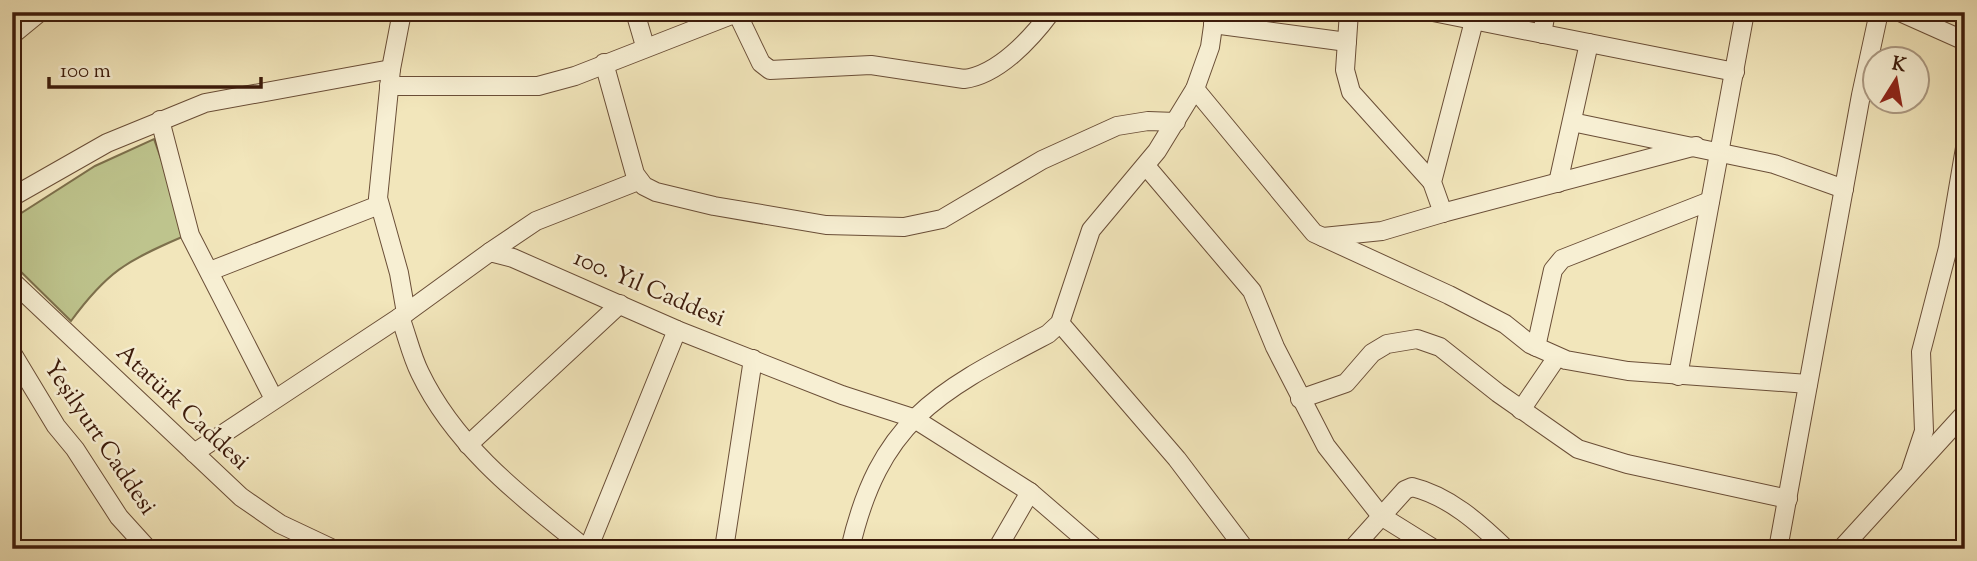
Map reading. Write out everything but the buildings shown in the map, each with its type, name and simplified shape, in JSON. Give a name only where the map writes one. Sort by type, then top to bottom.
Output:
[{"type":"street","points":[[12,35],[40,12]]},
{"type":"street","points":[[402,12],[390,78],[377,190],[399,272],[403,315],[426,386],[468,444],[509,486],[587,549],[677,330]]},
{"type":"street","points":[[635,12],[645,46]]},
{"type":"street","points":[[12,197],[94,149],[205,103],[232,97],[390,78],[517,88],[564,79],[645,46],[738,13],[761,63],[770,70],[871,65],[964,79],[975,78],[999,64],[1051,12]]},
{"type":"street","points":[[1349,12],[1345,70],[1351,92],[1432,182],[1443,213]]},
{"type":"street","points":[[1433,12],[1735,72]]},
{"type":"street","points":[[1542,34],[1545,12]]},
{"type":"street","points":[[1678,376],[1745,12]]},
{"type":"street","points":[[1778,549],[1879,12]]},
{"type":"street","points":[[1900,12],[1965,41]]},
{"type":"street","points":[[850,549],[875,472],[892,443],[913,418],[947,390],[1048,334],[1060,323],[1091,230],[1146,166],[1195,89],[1210,47],[1214,18],[1347,42]]},
{"type":"street","points":[[1432,182],[1474,21]]},
{"type":"street","points":[[1558,183],[1589,43]]},
{"type":"street","points":[[604,63],[638,181],[656,192],[714,206],[826,225],[904,227],[942,219],[1042,160],[1117,127],[1148,121],[1176,122]]},
{"type":"street","points":[[1195,89],[1305,224],[1322,237],[1374,258],[1492,316],[1536,347],[1584,365],[1678,376],[1808,384]]},
{"type":"street","points":[[160,120],[190,235],[211,271],[274,399]]},
{"type":"street","points":[[1572,122],[1789,167],[1844,189]]},
{"type":"street","points":[[1322,237],[1382,231],[1696,146]]},
{"type":"street","points":[[1911,470],[1924,431],[1921,352],[1948,248],[1965,148]]},
{"type":"street","points":[[1146,166],[1252,291],[1300,399],[1326,446],[1381,516],[1434,549]]},
{"type":"street","points":[[194,453],[403,315],[536,221],[638,181]]},
{"type":"street","points":[[1536,347],[1553,270],[1562,259],[1710,201]]},
{"type":"street","points":[[211,271],[379,205]]},
{"type":"street","name":"100. Yıl Caddesi","points":[[490,252],[513,258],[677,330],[842,395],[913,418],[1030,492],[1096,549]]},
{"type":"street","name":"Atatürk Caddesi","points":[[12,281],[257,510],[333,549]]},
{"type":"street","points":[[468,444],[620,304]]},
{"type":"street","points":[[1060,323],[1177,459],[1245,549]]},
{"type":"street","points":[[1300,399],[1346,383],[1372,353],[1387,344],[1418,339],[1440,347],[1563,441],[1602,458],[1788,499]]},
{"type":"street","name":"Yeşilyurt Caddesi","points":[[12,353],[56,426],[75,449],[119,517],[148,549]]},
{"type":"street","points":[[1521,410],[1557,357]]},
{"type":"street","points":[[724,549],[752,359]]},
{"type":"street","points":[[1851,545],[1911,470],[1965,413]]},
{"type":"street","points":[[1353,549],[1405,490],[1412,487],[1448,502],[1483,526],[1506,549]]},
{"type":"street","points":[[997,549],[1030,492]]},
{"type":"green space","points":[[154,139],[174,196],[182,237],[146,253],[107,279],[71,321],[12,263],[12,219],[95,166]]}]
